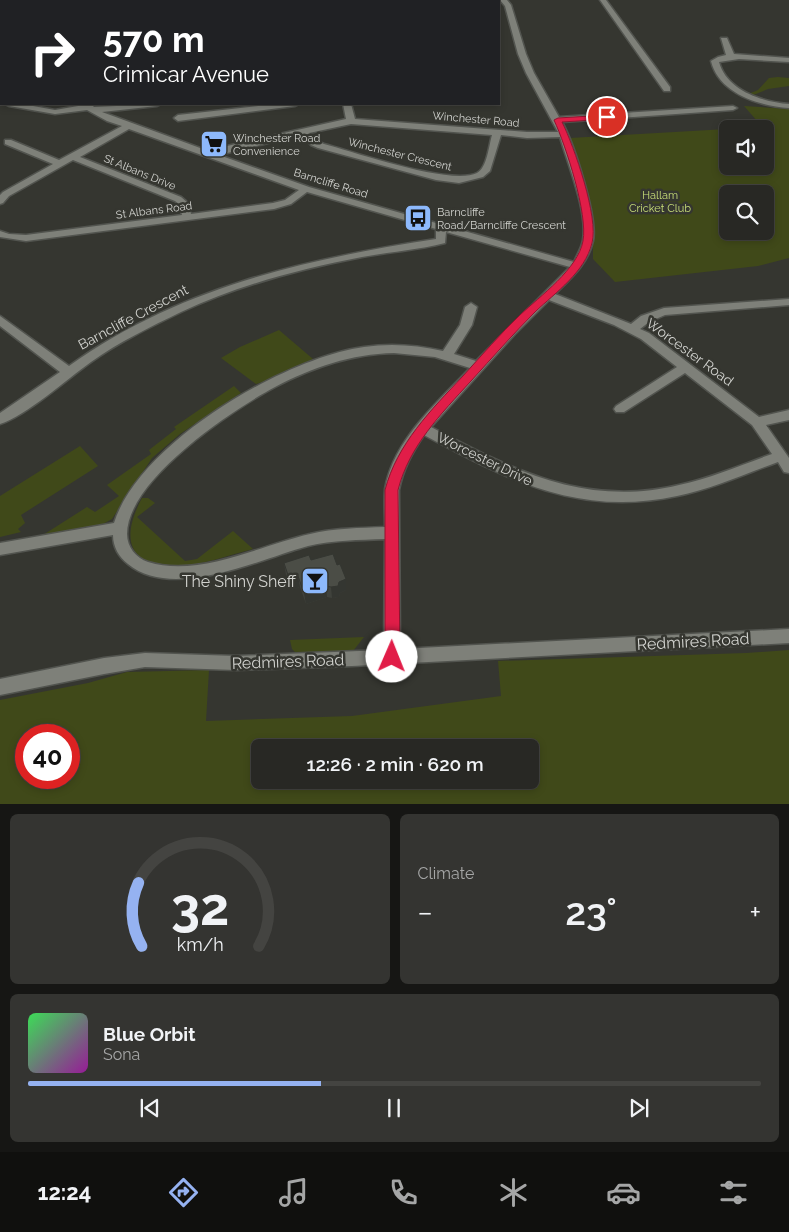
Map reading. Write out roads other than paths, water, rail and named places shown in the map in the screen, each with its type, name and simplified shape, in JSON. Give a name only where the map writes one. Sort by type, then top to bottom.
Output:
[{"type":"street","points":[[392,657],[391,533],[394,480],[403,457],[422,428],[477,366],[577,266],[588,242],[589,226],[586,209],[564,134],[558,120],[530,73],[522,54],[508,5],[503,0]]},
{"type":"street","points":[[603,0],[667,89]]},
{"type":"street","points":[[724,40],[731,57]]},
{"type":"street","points":[[789,60],[721,57],[715,61],[718,70],[731,85],[753,100],[789,106]]},
{"type":"street","points":[[15,105],[55,112],[89,107],[134,105]]},
{"type":"street","points":[[178,118],[286,105]]},
{"type":"street","points":[[347,105],[351,120]]},
{"type":"street","name":"Barncliffe Road","points":[[89,107],[128,126],[306,189],[577,266]]},
{"type":"street","points":[[558,120],[733,108]]},
{"type":"street","name":"Winchester Road","points":[[211,155],[228,149],[351,120],[497,132],[564,134]]},
{"type":"street","points":[[0,201],[6,194],[128,126]]},
{"type":"street","name":"Winchester Crescent","points":[[302,131],[314,143],[321,146],[451,180],[474,177],[484,172],[490,165],[497,132]]},
{"type":"street","points":[[8,142],[60,164]]},
{"type":"street","name":"St Albans Drive","points":[[73,157],[178,199],[183,203],[188,218]]},
{"type":"street","name":"St Albans Road","points":[[0,234],[8,237],[26,238],[188,218],[283,204],[306,189]]},
{"type":"street","points":[[441,227],[441,240]]},
{"type":"street","name":"Barncliffe Crescent","points":[[0,419],[100,349],[160,316],[248,280],[325,260],[472,236]]},
{"type":"street","name":"Worcester Road","points":[[547,295],[632,329],[686,367],[757,422],[789,468]]},
{"type":"street","points":[[632,329],[645,319],[664,312],[789,302]]},
{"type":"street","points":[[447,355],[466,325],[471,307]]},
{"type":"street","points":[[0,320],[67,371]]},
{"type":"street","points":[[391,533],[326,537],[218,566],[178,573],[150,570],[138,565],[123,549],[120,539],[123,516],[131,501],[146,479],[163,460],[190,437],[225,413],[294,373],[333,358],[362,352],[415,350],[447,355],[477,366]]},
{"type":"street","points":[[620,409],[686,367]]},
{"type":"street","points":[[757,422],[789,415]]},
{"type":"street","name":"Worcester Drive","points":[[422,428],[515,476],[557,490],[607,498],[629,498],[678,490],[781,456]]},
{"type":"street","points":[[0,550],[120,528]]},
{"type":"street","name":"Redmires Road","points":[[0,687],[104,666],[145,660],[236,663],[392,657],[789,636]]},
{"type":"place","name":"Winchester Road Convenience","points":[[214,144]]},
{"type":"place","name":"Barncliffe Road/Barncliffe Crescent","points":[[418,218]]},
{"type":"place","name":"The Shiny Sheff","points":[[315,581]]},
{"type":"park label","name":"Hallam Cricket Club","points":[[660,201]]}]
